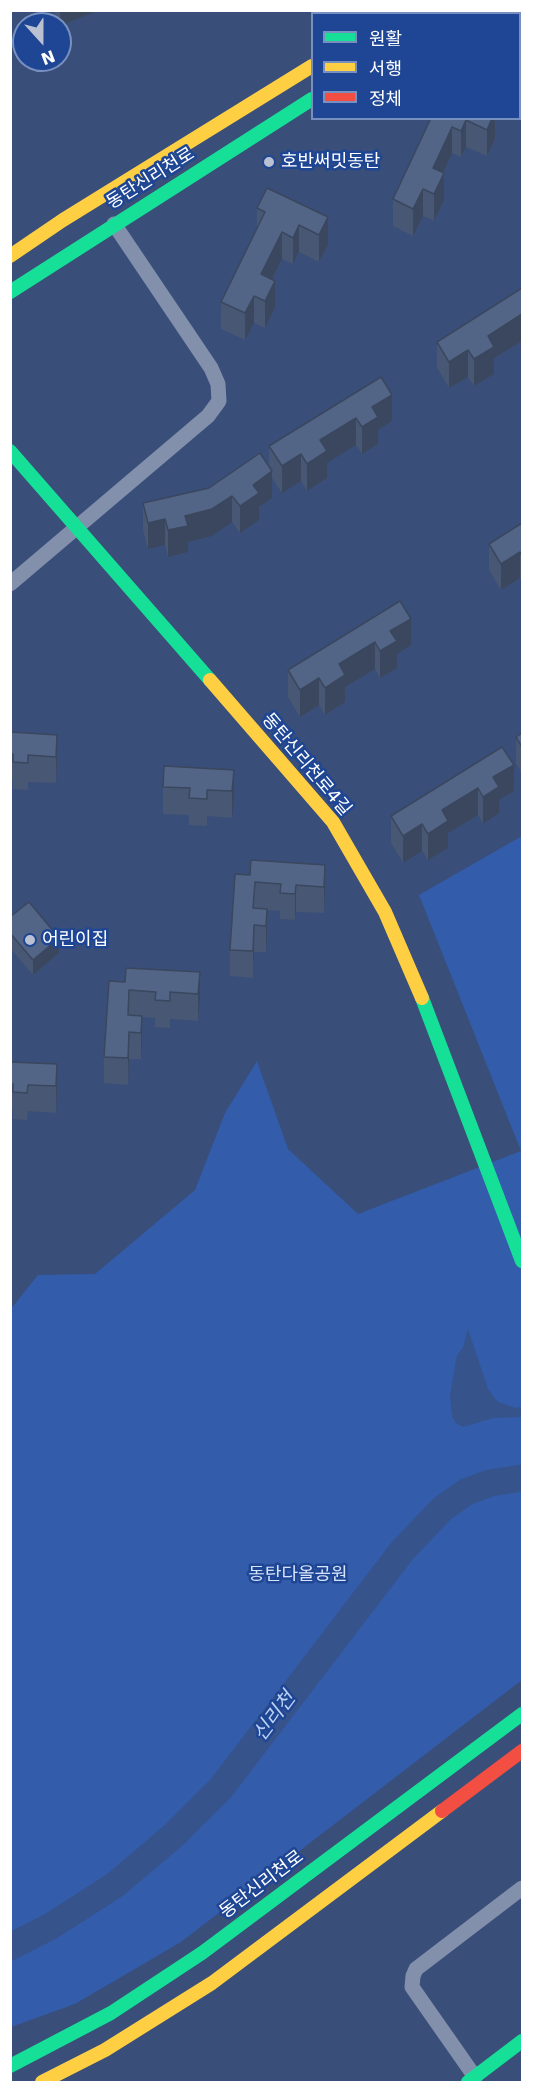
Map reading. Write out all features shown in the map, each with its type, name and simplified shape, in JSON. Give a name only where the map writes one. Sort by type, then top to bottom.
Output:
[{"type":"main road","name":"동탄신리천로","points":[[10,256],[63,220],[311,67]]},
{"type":"main road","name":"동탄신리천로","points":[[10,292],[311,100]]},
{"type":"main road","name":"동탄신리천로4길","points":[[10,451],[339,832],[385,912],[405,954],[522,1261]]},
{"type":"main road","name":"동탄신리천로","points":[[10,2066],[111,2013],[202,1953],[522,1714]]},
{"type":"main road","points":[[42,2082],[105,2050],[212,1983],[522,1751]]},
{"type":"main road","points":[[471,2080],[522,2041]]},
{"type":"street","points":[[10,584],[208,416],[219,401],[218,384],[212,368],[114,224]]},
{"type":"street","points":[[471,2080],[412,1987],[413,1976],[416,1969],[522,1888]]},
{"type":"green space","name":"동탄다올공원","points":[[522,836],[522,1680],[181,1942],[75,2004],[11,2027],[10,1310],[38,1275],[95,1274],[195,1190],[225,1113],[257,1061],[288,1149],[358,1214],[521,1151],[419,895]]},
{"type":"shaded area","points":[[468,1329],[488,1389],[498,1402],[516,1408],[522,1407],[522,1417],[493,1418],[463,1427],[456,1423],[452,1416],[450,1396],[457,1355],[463,1348]]},
{"type":"building","points":[[430,120],[466,120],[461,131],[452,127],[433,168],[444,173],[434,194],[423,189],[413,209],[393,199]]},
{"type":"building","points":[[466,120],[491,120],[487,130]]},
{"type":"building","points":[[267,188],[328,217],[319,235],[299,225],[293,238],[282,232],[261,274],[275,281],[265,301],[254,296],[245,313],[221,302],[265,212],[257,208]]},
{"type":"building","points":[[522,288],[522,314],[488,336],[494,347],[474,359],[468,350],[449,362],[437,342]]},
{"type":"building","points":[[381,377],[392,395],[372,407],[378,417],[362,427],[356,418],[320,440],[327,451],[307,464],[301,454],[282,466],[269,446]]},
{"type":"building","points":[[260,453],[272,471],[253,485],[259,493],[240,506],[232,496],[212,509],[185,516],[188,526],[168,530],[165,519],[148,523],[143,503],[209,488]]},
{"type":"building","points":[[522,523],[522,556],[520,552],[501,564],[489,544]]},
{"type":"building","points":[[400,601],[411,619],[390,631],[397,641],[380,651],[375,642],[339,664],[345,675],[325,688],[319,678],[300,690],[288,670]]},
{"type":"building","points":[[10,732],[57,735],[56,757],[28,755],[28,763],[13,762],[13,754],[10,754]]},
{"type":"building","points":[[522,733],[522,747],[516,737]]},
{"type":"building","points":[[502,747],[514,765],[493,777],[499,787],[483,797],[478,788],[442,810],[448,821],[428,834],[422,824],[403,836],[391,816]]},
{"type":"building","points":[[164,766],[234,770],[232,791],[207,790],[207,799],[189,798],[190,788],[163,787]]},
{"type":"building","points":[[251,860],[325,865],[324,887],[296,885],[295,894],[280,893],[281,884],[255,882],[253,908],[267,909],[266,926],[254,925],[253,951],[230,950],[235,874],[250,875]]},
{"type":"building","points":[[29,902],[59,938],[33,960],[10,933],[10,917]]},
{"type":"building","points":[[126,968],[200,972],[198,994],[170,992],[170,1001],[155,1000],[156,992],[129,990],[128,1015],[142,1016],[141,1033],[129,1032],[128,1058],[104,1057],[109,981],[125,982]]},
{"type":"building","points":[[10,1062],[57,1064],[56,1086],[28,1085],[27,1093],[13,1092],[13,1084],[10,1083]]},
{"type":"waterway","name":"신리천","points":[[10,1947],[51,1926],[115,1885],[174,1835],[221,1788],[402,1551],[442,1509],[466,1492],[490,1483],[522,1478]]},
{"type":"traffic: fast","points":[[10,292],[311,100]]},
{"type":"traffic: fast","points":[[10,451],[210,680]]},
{"type":"traffic: fast","points":[[422,998],[522,1261]]},
{"type":"traffic: fast","points":[[10,2066],[111,2013],[202,1953],[522,1714]]},
{"type":"traffic: fast","points":[[468,2082],[522,2041]]},
{"type":"traffic: slow","points":[[10,256],[63,220],[311,67]]},
{"type":"traffic: slow","points":[[210,680],[333,822],[385,912],[422,998]]},
{"type":"traffic: slow","points":[[42,2082],[105,2050],[212,1983],[442,1811]]},
{"type":"traffic: jam","points":[[442,1811],[522,1751]]},
{"type":"place","name":"호반써밋동탄","points":[[269,162]]},
{"type":"place","name":"어린이집","points":[[30,940]]}]
